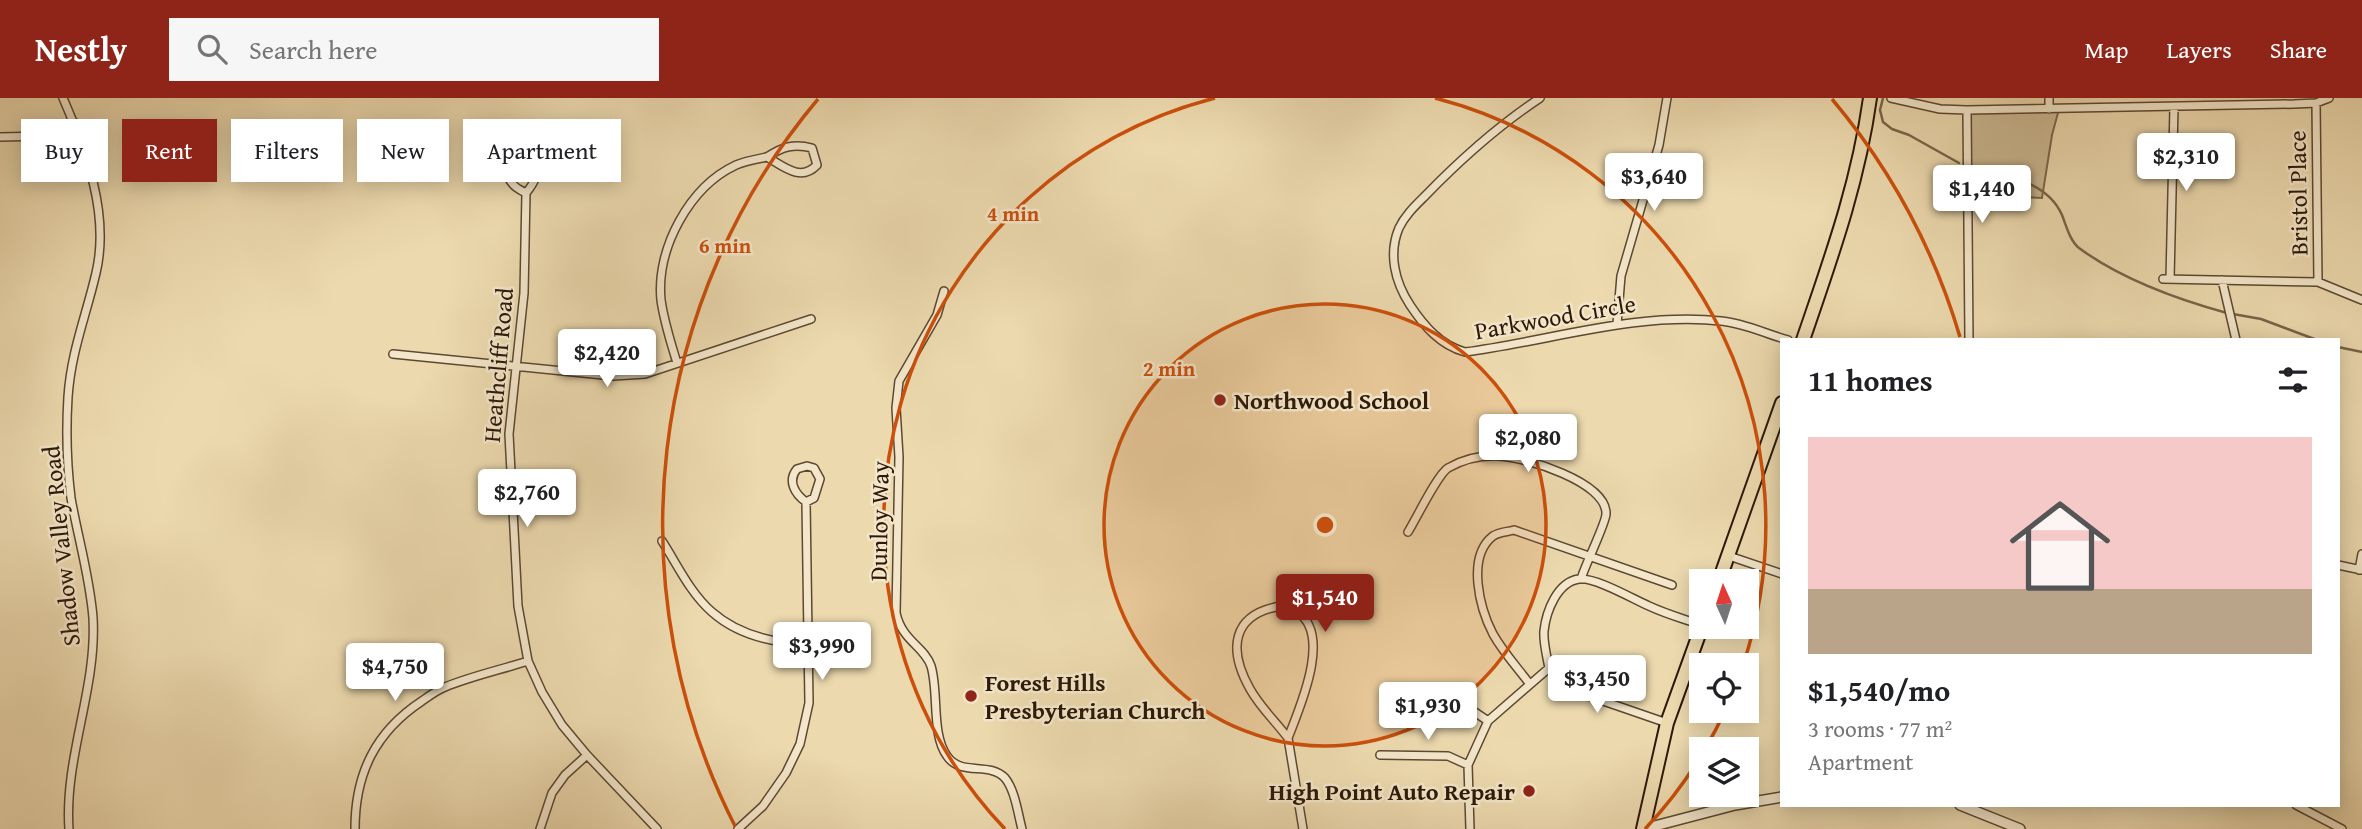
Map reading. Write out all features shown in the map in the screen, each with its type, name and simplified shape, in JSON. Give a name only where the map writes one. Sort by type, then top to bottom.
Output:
[{"type":"main road","points":[[1804,338],[1851,196],[1863,146],[1870,98]]},
{"type":"main road","points":[[1724,569],[1780,409]]},
{"type":"main road","points":[[1643,829],[1667,723],[1697,639]]},
{"type":"street","name":"Shadow Valley Road","points":[[63,98],[73,119]]},
{"type":"street","name":"Parkwood Circle","points":[[1540,98],[1488,135],[1448,172],[1406,216],[1399,228],[1395,242],[1396,277],[1404,296],[1422,323],[1450,348],[1465,352],[1617,324],[1662,319],[1724,321],[1781,338]]},
{"type":"street","points":[[1617,324],[1621,276],[1658,145],[1667,98]]},
{"type":"street","points":[[1891,98],[1940,109],[1967,110],[2174,107],[2189,102],[2316,103],[2329,98]]},
{"type":"street","points":[[2049,98],[2049,108]]},
{"type":"street","name":"Bristol Place","points":[[2316,103],[2318,282]]},
{"type":"street","points":[[2174,107],[2166,279],[2318,282],[2362,300]]},
{"type":"street","points":[[1967,110],[1969,338]]},
{"type":"street","points":[[0,137],[21,137]]},
{"type":"street","points":[[677,363],[661,298],[663,262],[675,230],[691,203],[716,178],[736,165],[767,157],[782,148],[804,146],[812,148],[817,165],[810,172],[795,172],[767,157]]},
{"type":"street","name":"Heathcliff Road","points":[[526,193],[512,183],[508,175],[507,166],[515,154],[534,158],[538,170],[534,183],[526,193],[524,293],[509,434],[518,606],[528,661],[542,692],[562,725],[657,829]]},
{"type":"street","name":"Shadow Valley Road","points":[[69,829],[69,790],[85,704],[93,619],[71,494],[68,400],[71,363],[96,272],[100,234],[92,182]]},
{"type":"street","points":[[2222,280],[2236,338]]},
{"type":"street","name":"Dunloy Way","points":[[944,292],[937,315],[899,381],[896,393],[899,457],[897,613],[902,631],[930,666],[944,752],[958,766],[989,770],[1002,776],[1010,785],[1022,829]]},
{"type":"street","points":[[393,354],[613,376],[645,374],[811,319]]},
{"type":"street","points":[[1408,531],[1444,470],[1469,458],[1499,456],[1532,461],[1584,484],[1604,502],[1607,516],[1588,556],[1581,579]]},
{"type":"street","points":[[738,829],[763,806],[786,773],[800,744],[809,703],[806,502],[795,492],[792,481],[797,469],[807,466],[814,468],[820,478],[814,498],[806,502]]},
{"type":"street","points":[[1529,683],[1502,648],[1485,614],[1478,577],[1481,551],[1495,534],[1514,530],[1672,585]]},
{"type":"street","points":[[662,541],[692,588],[712,612],[752,635],[778,643],[807,644]]},
{"type":"street","points":[[2340,565],[2361,570],[2362,554]]},
{"type":"street","points":[[1729,556],[1780,573]]},
{"type":"street","points":[[1667,723],[1564,685],[1549,668],[1544,632],[1557,594],[1570,582],[1581,579],[1689,621]]},
{"type":"street","points":[[1288,738],[1308,684],[1313,651],[1310,630],[1298,612],[1281,606],[1262,609],[1249,617],[1240,631],[1238,654],[1251,689],[1288,738],[1303,829]]},
{"type":"street","points":[[355,829],[359,787],[368,759],[389,728],[411,708],[442,688],[528,661]]},
{"type":"street","points":[[1470,829],[1468,765],[1488,721],[1549,668]]},
{"type":"street","points":[[1396,696],[1448,694],[1488,721]]},
{"type":"street","points":[[540,829],[552,793],[565,775],[587,755]]},
{"type":"street","points":[[1380,755],[1448,756],[1468,765]]},
{"type":"street","points":[[1643,829],[1758,800],[1780,797]]},
{"type":"street","points":[[1966,807],[2020,829]]},
{"type":"street","points":[[2300,807],[2342,829]]},
{"type":"shaded area","points":[[2059,109],[2042,198],[1967,194],[1967,110]]},
{"type":"waterway","points":[[1883,98],[1880,110],[1883,122],[1959,163]]},
{"type":"waterway","points":[[1981,170],[2028,183],[2048,195],[2056,204],[2076,245],[2095,259],[2169,294],[2227,313]]},
{"type":"waterway","points":[[2233,314],[2261,319],[2312,338]]},
{"type":"waterway","points":[[2340,347],[2362,352]]},
{"type":"place","name":"Northwood School","points":[[1220,400]]},
{"type":"place","name":"Forest Hills Presbyterian Church","points":[[971,696]]},
{"type":"place","name":"High Point Auto Repair","points":[[1529,791]]}]
